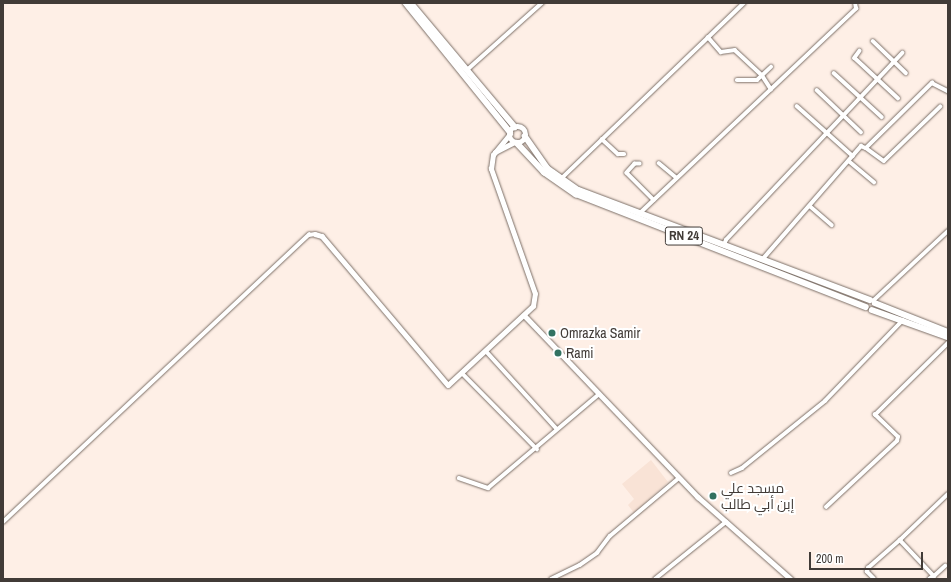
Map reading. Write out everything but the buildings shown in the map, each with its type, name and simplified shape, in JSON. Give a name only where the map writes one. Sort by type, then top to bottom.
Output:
[{"type":"highway","points":[[406,3],[510,133],[516,143],[523,141],[526,136],[522,129],[515,127],[411,3]]},
{"type":"highway","points":[[510,133],[515,127]]},
{"type":"highway","name":"RN 24","points":[[526,136],[543,163],[561,180],[587,194],[762,261],[873,301],[948,332]]},
{"type":"highway","name":"RN 24","points":[[516,143],[544,172],[576,194],[866,307]]},
{"type":"highway","points":[[872,310],[873,301],[866,302],[866,307],[872,310],[948,337]]},
{"type":"main road","points":[[315,234],[322,236],[448,385],[534,306],[535,294],[493,178],[491,162],[495,152],[510,133]]},
{"type":"main road","points":[[495,152],[516,143]]},
{"type":"main road","points":[[524,315],[598,395],[679,478],[726,522],[791,579]]},
{"type":"street","points":[[467,70],[542,3]]},
{"type":"street","points":[[561,180],[744,3]]},
{"type":"street","points":[[639,214],[856,9],[855,3]]},
{"type":"street","points":[[708,37],[721,52],[735,50],[762,75],[771,89]]},
{"type":"street","points":[[873,41],[906,73]]},
{"type":"street","points":[[860,51],[854,57],[898,98]]},
{"type":"street","points":[[724,246],[726,240],[902,53]]},
{"type":"street","points":[[737,80],[757,80],[771,67]]},
{"type":"street","points":[[834,73],[882,117]]},
{"type":"street","points":[[866,148],[932,83],[948,91]]},
{"type":"street","points":[[817,90],[861,132]]},
{"type":"street","points":[[797,106],[852,156]]},
{"type":"street","points":[[762,261],[861,146],[866,148],[884,162],[940,107]]},
{"type":"street","points":[[602,139],[618,154],[624,154]]},
{"type":"street","points":[[849,161],[874,182]]},
{"type":"street","points":[[659,163],[677,178]]},
{"type":"street","points":[[640,164],[635,164],[627,173],[654,200]]},
{"type":"street","points":[[810,206],[832,225]]},
{"type":"street","points":[[873,301],[948,231]]},
{"type":"street","points":[[3,522],[309,235],[315,234]]},
{"type":"street","points":[[731,473],[742,468],[825,400],[903,320]]},
{"type":"street","points":[[826,507],[897,441],[898,437],[875,415],[948,343]]},
{"type":"street","points":[[486,351],[557,429]]},
{"type":"street","points":[[462,373],[537,449]]},
{"type":"street","points":[[459,478],[488,488],[537,449],[557,429],[598,395]]},
{"type":"street","points":[[551,579],[580,565],[597,553],[610,536],[679,478]]},
{"type":"street","points":[[874,579],[867,572],[868,568],[948,494]]},
{"type":"street","points":[[656,579],[726,522]]},
{"type":"street","points":[[900,540],[934,576]]},
{"type":"street","points":[[930,579],[945,566]]},
{"type":"shaded area","points":[[651,460],[668,482],[634,513],[628,505],[634,499],[622,484]]},
{"type":"place","name":"Omrazka Samir","points":[[552,333]]},
{"type":"place","name":"Rami","points":[[558,353]]},
{"type":"place","name":"مسجد علي إبن أبي طالب","points":[[713,496]]}]
